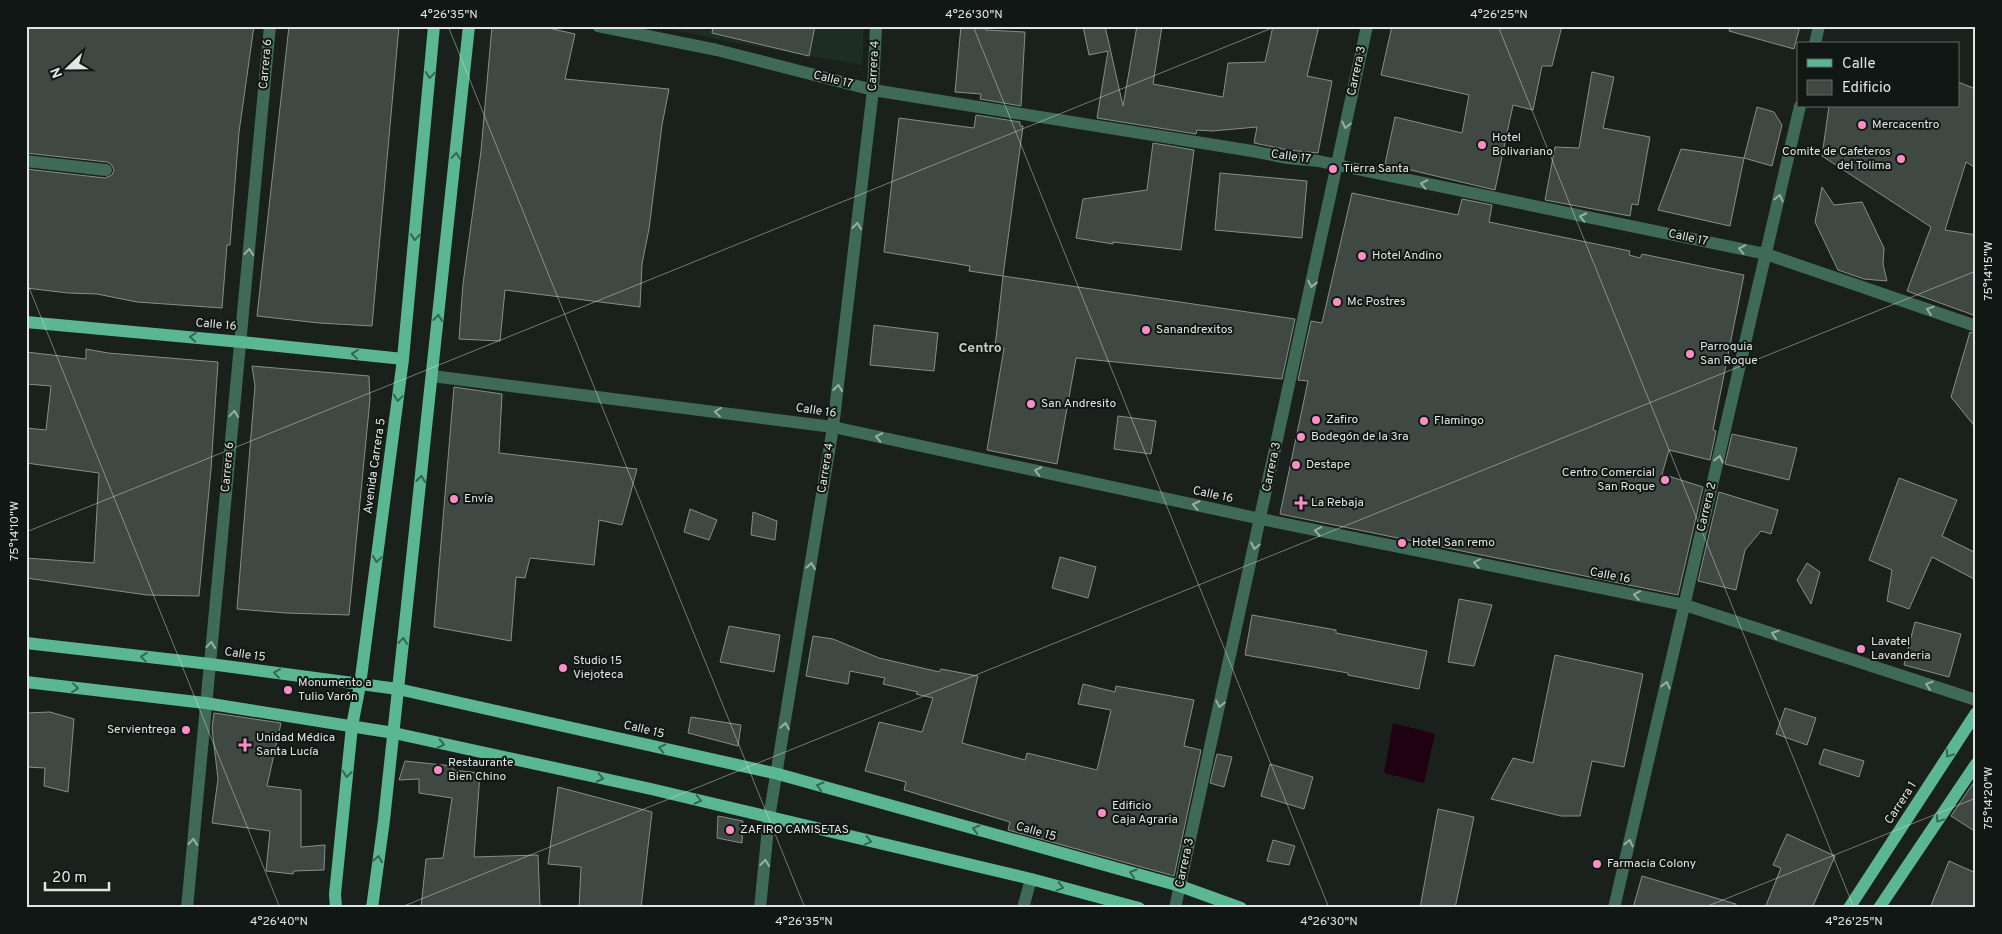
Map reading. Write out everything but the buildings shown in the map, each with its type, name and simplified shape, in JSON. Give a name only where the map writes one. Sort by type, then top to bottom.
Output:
[{"type":"main road","name":"Avenida Carrera 5","points":[[336,908],[335,894],[352,726],[360,685],[403,359],[434,26]]},
{"type":"main road","points":[[372,908],[394,733],[470,26]]},
{"type":"main road","name":"Calle 16","points":[[26,322],[403,359]]},
{"type":"main road","name":"Calle 15","points":[[26,643],[210,664],[398,689],[778,774],[1180,886],[1241,908]]},
{"type":"main road","points":[[26,682],[205,704],[394,733],[651,789],[1031,879],[1139,908]]},
{"type":"main road","name":"Carrera 1","points":[[1850,908],[1976,713]]},
{"type":"main road","points":[[1879,908],[1976,764]]},
{"type":"street","name":"Carrera 6","points":[[187,908],[270,26]]},
{"type":"street","name":"Calle 17","points":[[598,26],[717,50],[873,90],[1287,158],[1318,161],[1766,254],[1976,326]]},
{"type":"street","name":"Carrera 4","points":[[760,908],[769,818],[778,774],[833,427],[873,90],[876,26]]},
{"type":"street","name":"Carrera 3","points":[[1175,908],[1367,26]]},
{"type":"street","points":[[1815,42],[1819,26]]},
{"type":"street","name":"Carrera 2","points":[[1614,908],[1800,108]]},
{"type":"street","points":[[26,161],[106,170]]},
{"type":"street","name":"Calle 16","points":[[432,376],[833,427],[1261,519],[1684,605],[1976,700]]},
{"type":"street","points":[[1023,908],[1031,879]]},
{"type":"shaded area","points":[[656,26],[864,26],[862,65],[720,40]]},
{"type":"shaded area","points":[[1393,723],[1435,734],[1424,783],[1384,773]]},
{"type":"place","name":"Mercacentro","points":[[1862,125]]},
{"type":"place","name":"Hotel Bolivariano","points":[[1482,145]]},
{"type":"place","name":"Comite de Cafeteros del Tolima","points":[[1901,159]]},
{"type":"place","name":"Tierra Santa","points":[[1333,169]]},
{"type":"place","name":"Hotel Andino","points":[[1362,256]]},
{"type":"place","name":"Mc Postres","points":[[1337,302]]},
{"type":"place","name":"Sanandrexitos","points":[[1146,330]]},
{"type":"place","name":"Parroquia San Roque","points":[[1690,354]]},
{"type":"place","name":"San Andresito","points":[[1031,404]]},
{"type":"place","name":"Zafiro","points":[[1316,420]]},
{"type":"place","name":"Flamingo","points":[[1424,421]]},
{"type":"place","name":"Bodegón de la 3ra","points":[[1301,437]]},
{"type":"place","name":"Destape","points":[[1296,465]]},
{"type":"place","name":"Centro Comercial San Roque","points":[[1665,480]]},
{"type":"place","name":"Envía","points":[[454,499]]},
{"type":"place","name":"La Rebaja","points":[[1301,503]]},
{"type":"place","name":"Hotel San remo","points":[[1402,543]]},
{"type":"place","name":"Lavatel Lavanderia","points":[[1861,649]]},
{"type":"place","name":"Studio 15 Viejoteca","points":[[563,668]]},
{"type":"place","name":"Monumento a Tulio Varón","points":[[288,690]]},
{"type":"place","name":"Servientrega","points":[[186,730]]},
{"type":"place","name":"Unidad Médica Santa Lucía","points":[[245,745]]},
{"type":"place","name":"Restaurante Bien Chino","points":[[438,770]]},
{"type":"place","name":"Edificio Caja Agraria","points":[[1102,813]]},
{"type":"place","name":"ZAFIRO CAMISETAS","points":[[730,830]]},
{"type":"place","name":"Farmacia Colony","points":[[1597,864]]},
{"type":"district","name":"Centro","points":[[980,348]]}]
